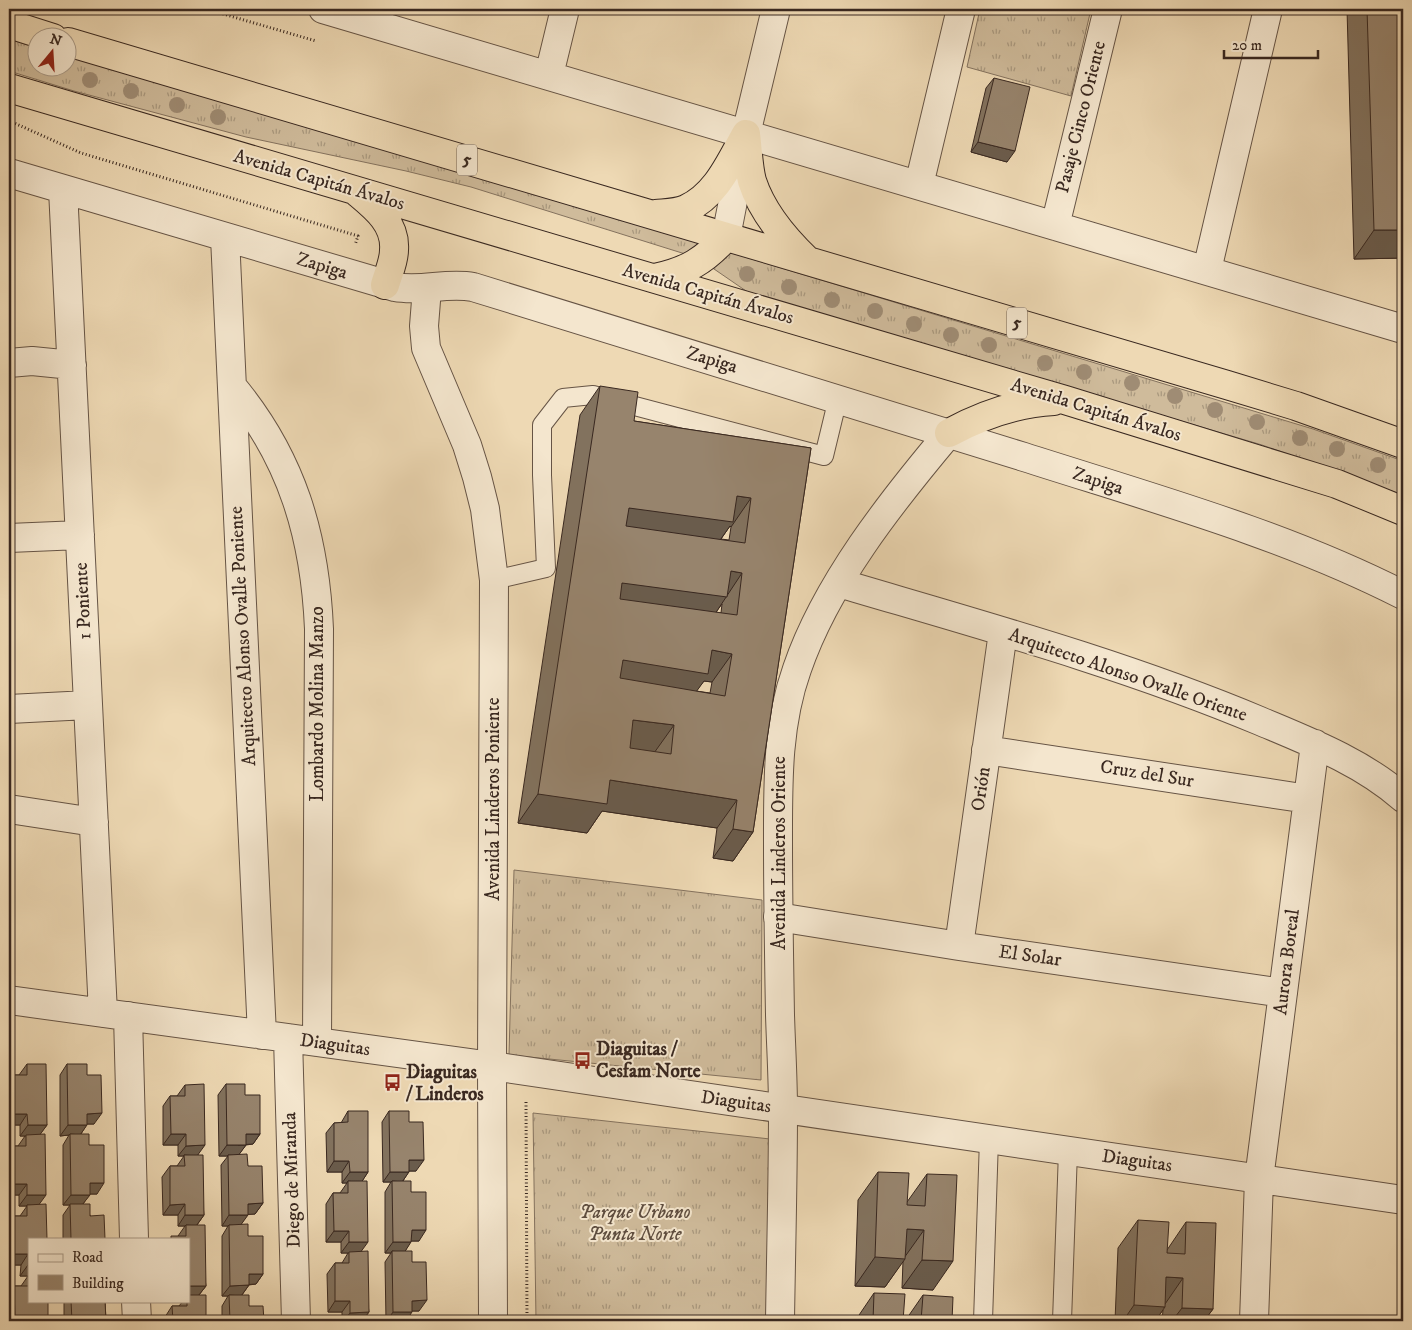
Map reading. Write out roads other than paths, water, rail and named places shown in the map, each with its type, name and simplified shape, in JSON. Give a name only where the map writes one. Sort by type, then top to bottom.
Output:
[{"type":"highway","points":[[9,24],[28,30]]},
{"type":"highway","name":"5","points":[[78,45],[1296,406],[1403,444]]},
{"type":"highway","name":"Avenida Capitán Ávalos","points":[[9,88],[1065,400],[1328,482],[1403,511]]},
{"type":"highway","points":[[652,214],[677,212],[700,201],[720,179],[746,134]]},
{"type":"highway","points":[[746,134],[752,180],[758,194],[781,234],[808,261]]},
{"type":"highway","points":[[355,190],[379,212],[392,232],[394,252],[385,285]]},
{"type":"highway","points":[[655,278],[676,274],[695,265],[712,252],[726,237]]},
{"type":"highway","points":[[949,433],[985,415],[1004,409],[1025,404],[1065,400]]},
{"type":"street","points":[[323,9],[1403,329]]},
{"type":"street","points":[[549,75],[565,9]]},
{"type":"street","points":[[726,237],[746,134],[776,9]]},
{"type":"street","points":[[919,185],[962,9]]},
{"type":"street","name":"Pasaje Cinco Oriente","points":[[1055,226],[1108,9]]},
{"type":"street","points":[[1207,270],[1268,9]]},
{"type":"street","name":"Zapiga","points":[[9,173],[385,285],[406,289],[450,284],[473,287],[838,398],[1191,510],[1259,533],[1327,560],[1403,595]]},
{"type":"street","name":"1 Poniente","points":[[63,189],[94,822],[115,1015],[134,1238]]},
{"type":"street","name":"Arquitecto Alonso Ovalle Poniente","points":[[225,237],[262,1035]]},
{"type":"street","name":"Avenida Linderos Poniente","points":[[427,288],[424,326],[426,348],[467,445],[477,477],[485,509],[494,580],[493,1321]]},
{"type":"street","points":[[17,359],[72,366]]},
{"type":"street","name":"Lombardo Molina Manzo","points":[[232,386],[250,407],[279,455],[302,517],[315,574],[318,629],[317,1042]]},
{"type":"street","name":"Avenida Linderos Oriente","points":[[780,1321],[783,1109],[778,917],[778,766],[782,733],[799,662],[822,611],[880,520],[949,433]]},
{"type":"street","points":[[9,538],[80,535]]},
{"type":"street","name":"Arquitecto Alonso Ovalle Oriente","points":[[839,583],[1086,657],[1168,685],[1315,744],[1370,773],[1403,798]]},
{"type":"street","name":"Orión","points":[[959,946],[1004,632]]},
{"type":"street","points":[[9,709],[88,705]]},
{"type":"street","name":"Aurora Boreal","points":[[1254,1321],[1259,1179],[1315,744]]},
{"type":"street","name":"Cruz del Sur","points":[[986,750],[1308,799]]},
{"type":"street","points":[[9,809],[94,822]]},
{"type":"street","name":"El Solar","points":[[778,917],[959,946],[1283,993]]},
{"type":"street","name":"Diaguitas","points":[[9,1000],[492,1066],[1403,1200]]},
{"type":"street","name":"Diego de Miranda","points":[[288,1038],[296,1321]]},
{"type":"street","points":[[136,1302],[137,1321]]},
{"type":"lane","points":[[494,580],[546,568],[542,425],[563,398],[593,395],[824,456],[838,398]]},
{"type":"lane","points":[[982,1321],[989,1139]]},
{"type":"lane","points":[[1062,1321],[1068,1151]]},
{"type":"place","name":"Diaguitas / Cesfam Norte","points":[[582,1060]]},
{"type":"place","name":"Diaguitas / Linderos","points":[[392,1083]]},
{"type":"park label","name":"Parque Urbano Punta Norte","points":[[635,1223]]}]
